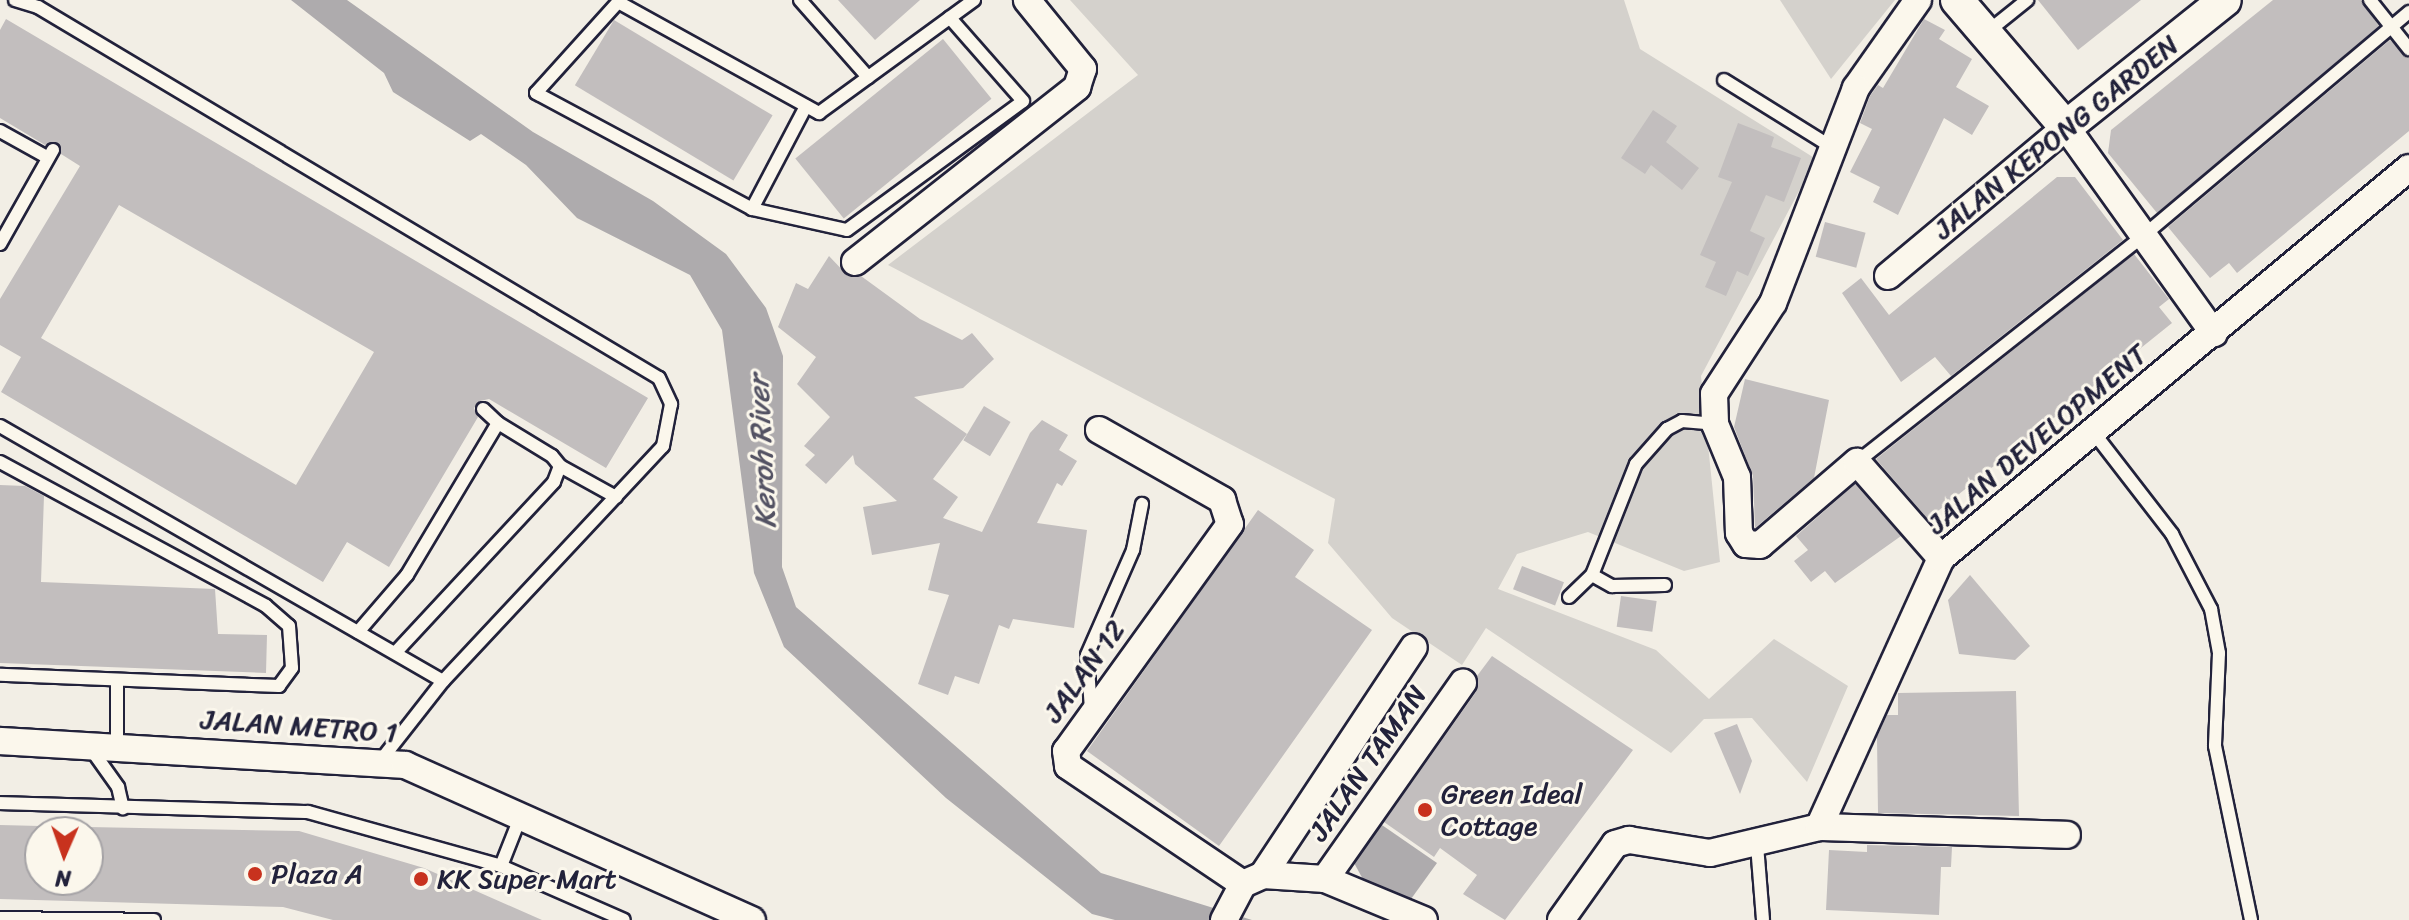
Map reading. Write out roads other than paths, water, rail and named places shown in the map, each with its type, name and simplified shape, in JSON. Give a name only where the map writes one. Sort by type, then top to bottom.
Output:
[{"type":"street","points":[[855,262],[1077,87],[1083,69],[1027,0]]},
{"type":"street","points":[[1918,0],[1870,64],[1830,146],[1773,303],[1714,394],[1715,424],[1737,477],[1739,533],[1746,544],[1760,545],[1857,462],[1941,558]]},
{"type":"street","points":[[1957,0],[2066,127],[2214,334]]},
{"type":"street","name":"JALAN KEPONG GARDEN","points":[[1888,276],[2066,127],[2225,0]]},
{"type":"street","name":"JALAN DEVELOPMENT","points":[[1819,827],[1941,558],[2214,334],[2409,168]]},
{"type":"street","name":"JALAN 12","points":[[1099,430],[1222,500],[1230,524],[1066,751],[1068,766],[1247,884]]},
{"type":"street","points":[[1224,920],[1414,647]]},
{"type":"street","name":"JALAN TAMAN","points":[[1325,879],[1463,683]]},
{"type":"street","name":"JALAN METRO 1","points":[[0,741],[381,760],[752,920]]},
{"type":"street","points":[[1561,920],[1615,844],[1629,840],[1710,853],[1757,845],[1819,827],[2067,835]]},
{"type":"street","points":[[1247,884],[1325,879],[1424,920]]},
{"type":"lane","points":[[15,0],[38,7],[659,378],[671,404],[663,446],[443,681],[381,760]]},
{"type":"lane","points":[[800,0],[868,77]]},
{"type":"lane","points":[[954,9],[1023,101],[847,230],[752,209],[536,93],[619,1],[819,113],[954,9],[974,0]]},
{"type":"lane","points":[[1986,34],[2027,0]]},
{"type":"lane","points":[[2370,0],[2409,49]]},
{"type":"lane","points":[[1857,462],[2143,236],[2409,12]]},
{"type":"lane","points":[[1724,80],[1830,146]]},
{"type":"lane","points":[[752,209],[806,106]]},
{"type":"lane","points":[[0,131],[50,154],[0,244]]},
{"type":"lane","points":[[483,409],[560,466],[616,497]]},
{"type":"lane","points":[[1569,597],[1592,575],[1636,464],[1667,429],[1682,421],[1715,424]]},
{"type":"lane","points":[[358,632],[407,575],[498,423]]},
{"type":"lane","points":[[0,426],[443,681]]},
{"type":"lane","points":[[2094,433],[2172,534],[2211,609],[2219,653],[2215,746],[2251,920]]},
{"type":"lane","points":[[0,462],[266,606],[289,626],[292,668],[279,686],[0,675]]},
{"type":"lane","points":[[395,653],[554,482],[560,466]]},
{"type":"lane","points":[[1091,716],[1087,655],[1133,550],[1142,504]]},
{"type":"lane","points":[[1592,575],[1612,586],[1665,585]]},
{"type":"lane","points":[[117,681],[117,746]]},
{"type":"lane","points":[[87,744],[105,763],[123,808]]},
{"type":"lane","points":[[0,803],[308,812],[501,866],[624,920]]},
{"type":"lane","points":[[501,866],[520,818]]},
{"type":"lane","points":[[1757,845],[1763,920]]},
{"type":"lane","points":[[0,918],[154,920]]},
{"type":"water","name":"Keroh River","points":[[291,0],[347,0],[533,132],[653,201],[726,254],[766,308],[783,356],[782,567],[796,607],[1101,873],[1252,920],[1115,920],[1092,914],[946,798],[784,647],[754,573],[722,330],[690,275],[577,218],[526,165],[481,134],[470,141],[393,92],[384,73]]},
{"type":"water","points":[[1379,823],[1437,863],[1411,899],[1365,883],[1353,861]]},
{"type":"place","name":"Green Ideal Cottage","points":[[1425,810]]},
{"type":"place","name":"Plaza A","points":[[255,874]]},
{"type":"place","name":"KK Super Mart","points":[[421,879]]}]
